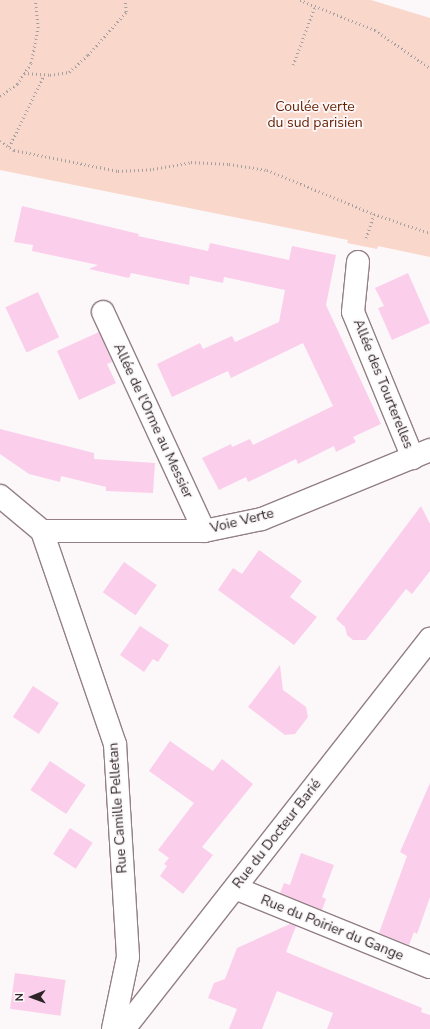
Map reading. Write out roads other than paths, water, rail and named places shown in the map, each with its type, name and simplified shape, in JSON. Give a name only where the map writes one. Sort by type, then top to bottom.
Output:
[{"type":"street","name":"Allée des Tourterelles","points":[[358,262],[353,312],[421,454]]},
{"type":"street","name":"Allée de l'Orme au Messier","points":[[103,312],[204,531]]},
{"type":"street","name":"Voie Verte","points":[[42,531],[204,531],[262,518],[421,454]]},
{"type":"street","points":[[0,496],[42,531]]},
{"type":"street","name":"Rue Camille Pelletan","points":[[42,531],[115,744],[128,958],[114,1029]]},
{"type":"street","name":"Rue du Docteur Barié","points":[[124,1029],[430,639]]},
{"type":"street","name":"Rue du Poirier du Gange","points":[[234,888],[430,967]]},
{"type":"park label","name":"Coulée verte du sud parisien","points":[[315,116]]}]
